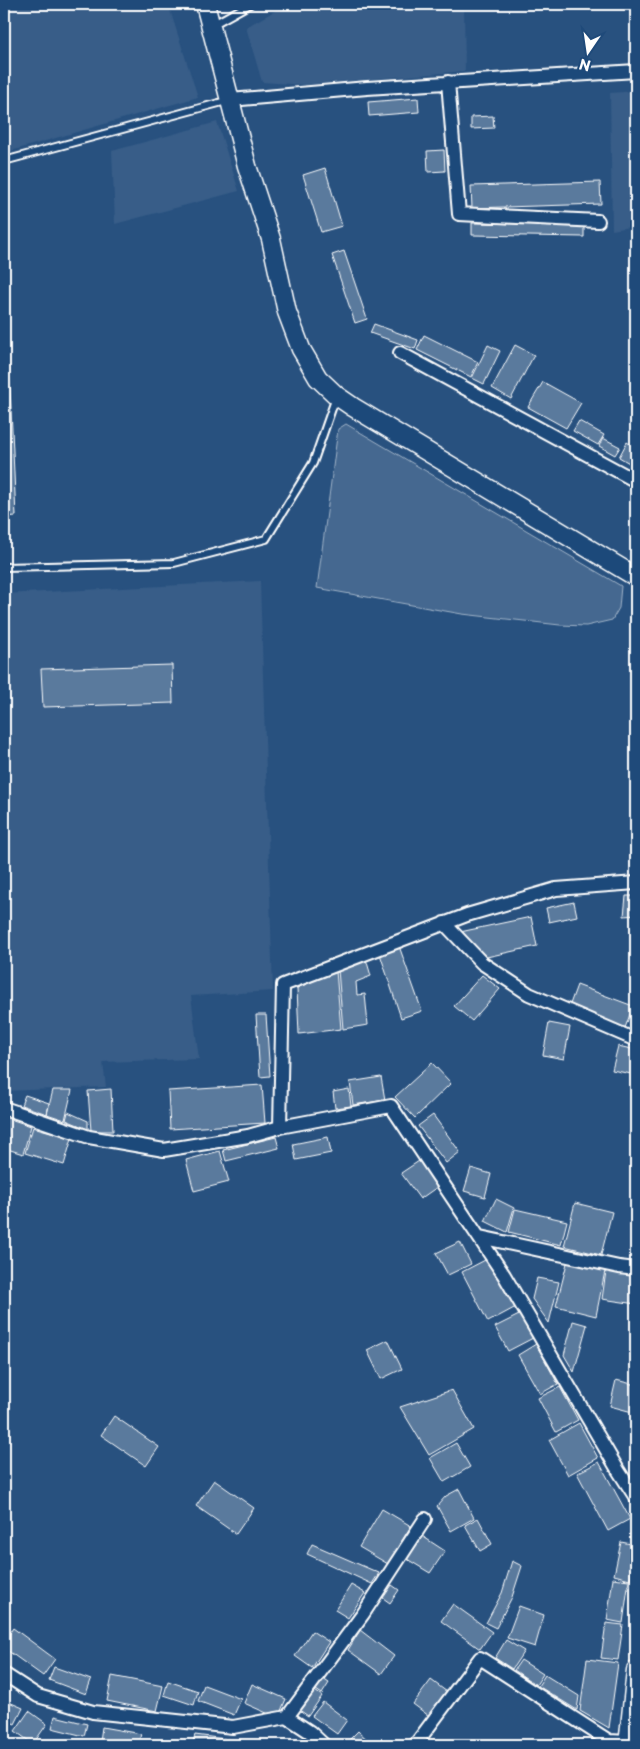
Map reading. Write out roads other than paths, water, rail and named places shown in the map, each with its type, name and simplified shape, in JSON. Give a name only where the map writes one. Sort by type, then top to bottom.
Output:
[{"type":"main road","points":[[205,4],[247,166],[271,239],[287,312],[301,349],[318,378],[337,396],[636,577]]},
{"type":"main road","points":[[628,1744],[636,1670]]},
{"type":"street","points":[[230,100],[448,82],[636,71]]},
{"type":"street","points":[[448,82],[459,214],[598,221]]},
{"type":"street","points":[[400,353],[636,481]]},
{"type":"street","points":[[280,1127],[283,985],[444,923],[556,889],[636,884]]},
{"type":"street","points":[[444,923],[482,963],[529,994],[636,1040]]},
{"type":"street","points":[[4,1108],[89,1137],[164,1150],[248,1136],[280,1127],[391,1106],[504,1275],[636,1498]]},
{"type":"street","points":[[480,1237],[636,1269]]},
{"type":"street","points":[[4,1674],[38,1696],[93,1712],[233,1727],[287,1717],[363,1614],[425,1519]]},
{"type":"street","points":[[415,1745],[480,1658],[609,1741],[628,1744]]},
{"type":"street","points":[[287,1717],[310,1732],[324,1745]]},
{"type":"lane","points":[[211,26],[250,4]]},
{"type":"lane","points":[[4,161],[230,100]]},
{"type":"lane","points":[[4,567],[174,562],[266,539],[313,463],[337,396]]}]
